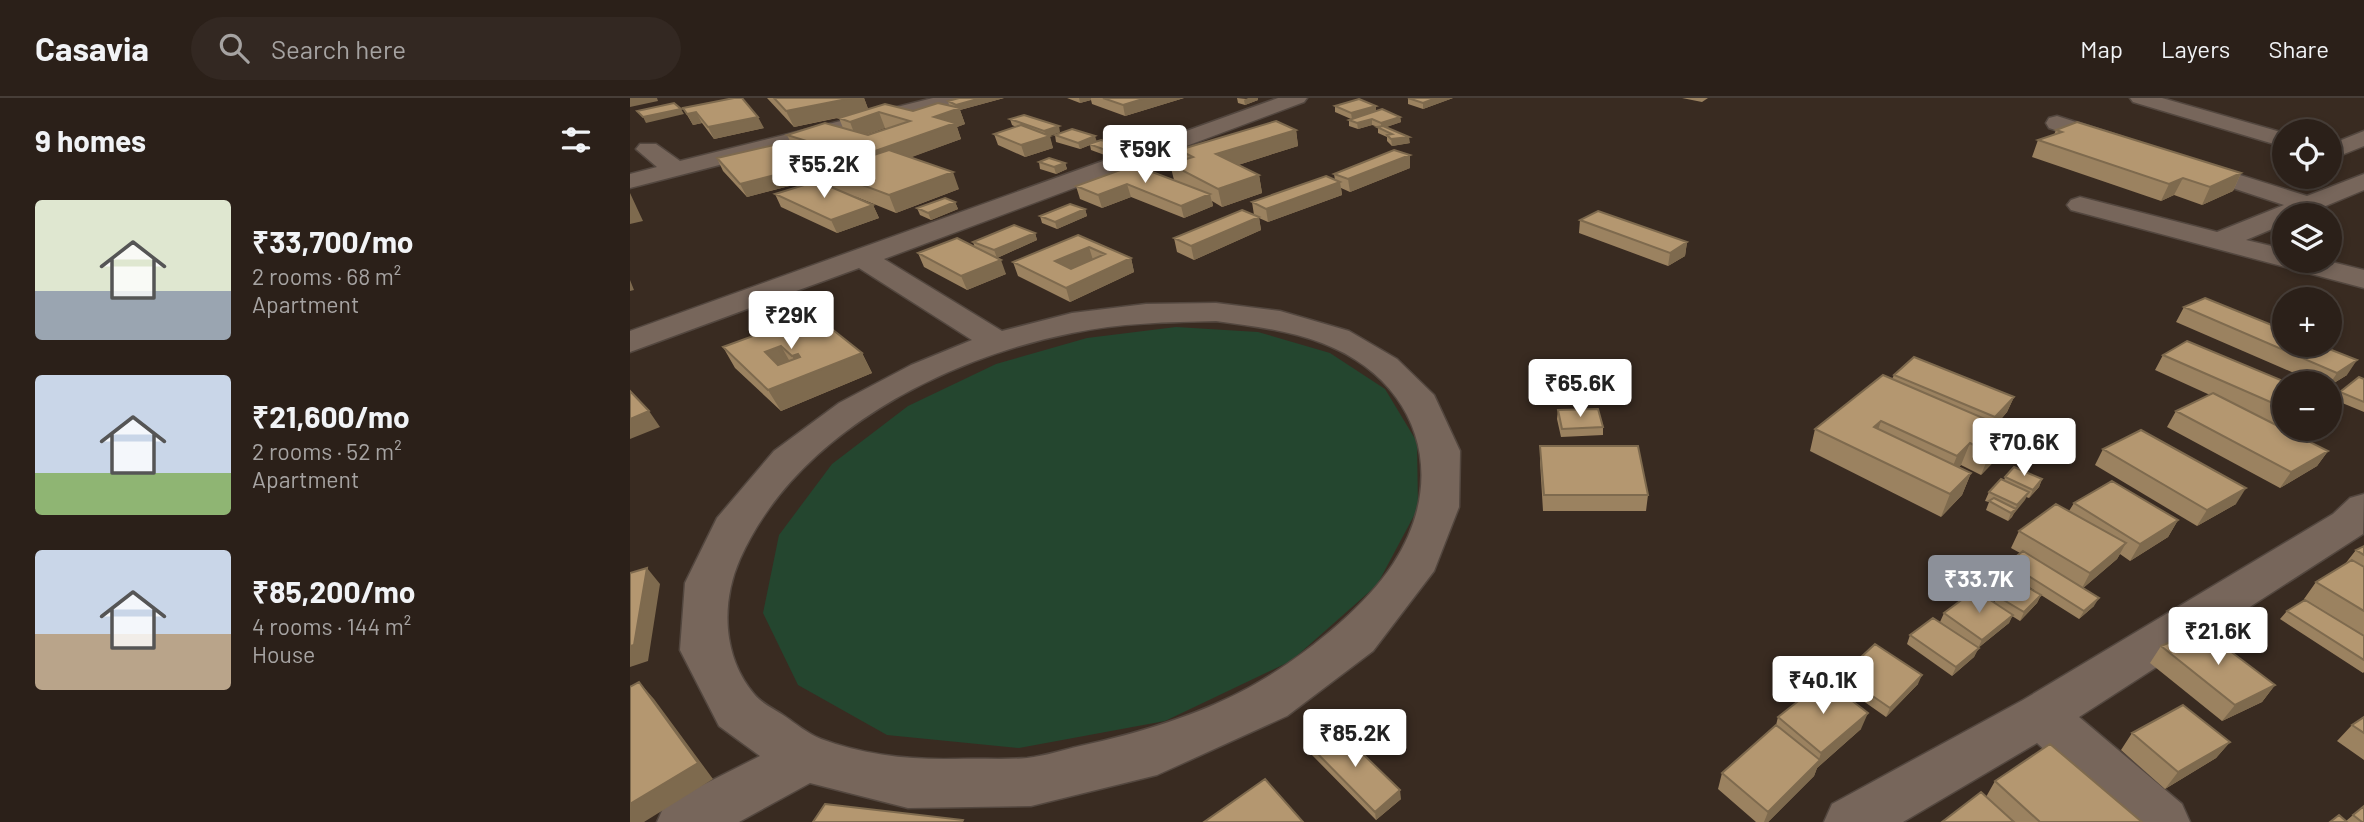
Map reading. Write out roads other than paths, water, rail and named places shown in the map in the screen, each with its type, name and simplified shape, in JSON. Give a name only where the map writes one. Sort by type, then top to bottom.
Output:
[{"type":"street","points":[[630,181],[958,98]]},
{"type":"street","points":[[630,342],[1297,98]]},
{"type":"street","points":[[2158,100],[2272,136]]},
{"type":"street","points":[[2057,123],[2136,149]]},
{"type":"street","points":[[2342,147],[2364,138]]},
{"type":"street","points":[[638,147],[677,169]]},
{"type":"street","points":[[2162,157],[2304,203]]},
{"type":"street","points":[[2342,157],[2364,164]]},
{"type":"street","points":[[2309,203],[2364,181]]},
{"type":"street","points":[[2080,205],[2272,255]]},
{"type":"street","points":[[2219,241],[2272,219]]},
{"type":"street","points":[[863,258],[997,342]]},
{"type":"street","points":[[2341,273],[2364,279]]},
{"type":"street","points":[[1169,312],[1216,312],[1280,320],[1338,338],[1385,366],[1421,403],[1441,451],[1439,507],[1412,571],[1356,638],[1269,701],[1157,752],[1031,782],[908,784],[806,759],[737,711],[704,650],[707,583],[738,518],[788,460],[852,411],[923,372],[997,342],[1072,323],[1169,312]]},
{"type":"street","points":[[1852,822],[2041,715],[2348,524],[2364,508]]},
{"type":"street","points":[[2041,715],[2162,822]]},
{"type":"street","points":[[685,822],[806,759]]}]
